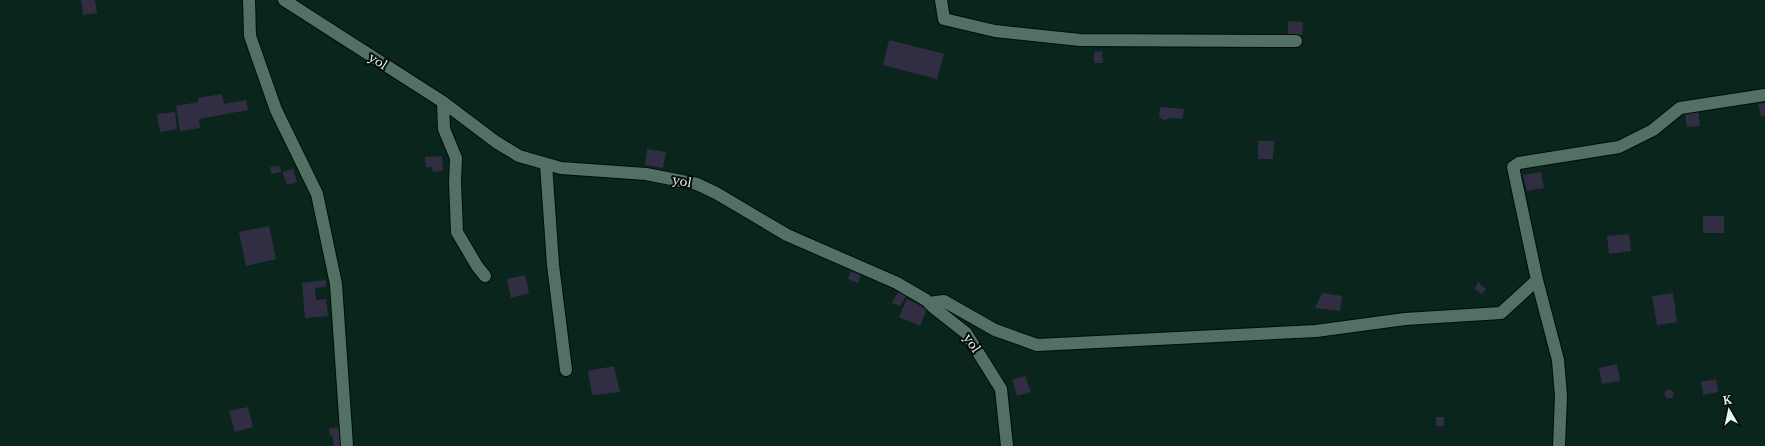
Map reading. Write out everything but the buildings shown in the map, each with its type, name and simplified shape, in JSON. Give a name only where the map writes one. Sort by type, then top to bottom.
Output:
[{"type":"street","points":[[249,0],[250,36],[276,110],[317,194],[336,284],[347,446]]},
{"type":"street","name":"yol","points":[[284,0],[443,102],[502,146],[519,156],[560,168],[646,174],[697,184],[716,193],[787,235],[896,283],[926,300],[966,333],[1001,389],[1007,446]]},
{"type":"street","points":[[941,0],[944,19],[995,31],[1080,40],[1296,41]]},
{"type":"street","points":[[1559,446],[1561,396],[1558,360],[1537,280],[1513,167],[1519,163],[1619,147],[1654,130],[1680,108],[1765,95]]},
{"type":"street","points":[[443,102],[444,129],[456,158],[455,182],[457,232],[477,266],[485,276]]},
{"type":"street","points":[[546,164],[553,265],[566,370]]},
{"type":"street","points":[[929,303],[944,301],[995,330],[1037,345],[1316,331],[1405,319],[1501,313],[1537,280]]}]
